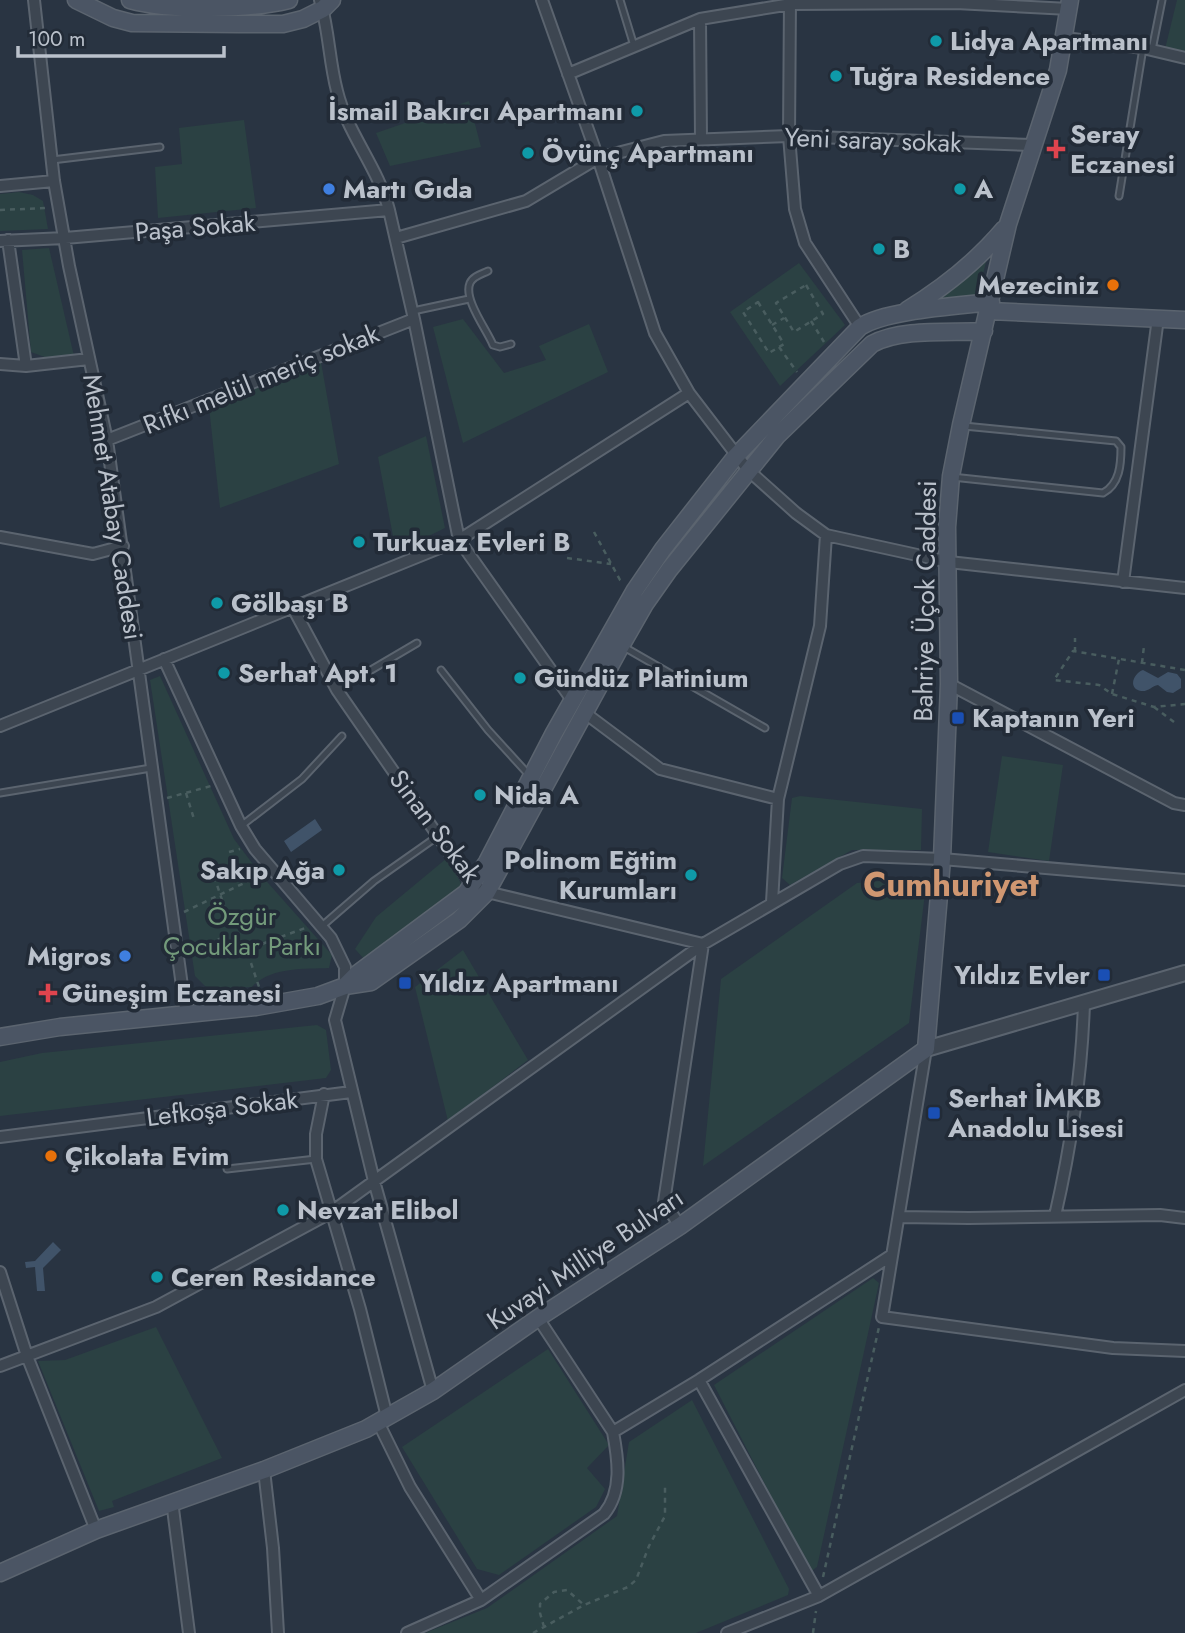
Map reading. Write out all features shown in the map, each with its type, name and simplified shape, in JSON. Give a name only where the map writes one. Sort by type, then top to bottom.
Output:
[{"type":"main road","points":[[76,0],[113,18],[151,24],[283,24],[303,19],[325,3]]},
{"type":"main road","points":[[130,0],[159,5],[260,7],[289,0]]},
{"type":"main road","name":"Bahriye Üçok Caddesi","points":[[926,1049],[942,859],[949,684],[947,527],[951,477],[1008,224],[1058,70],[1069,5]]},
{"type":"main road","points":[[900,314],[944,285],[990,246],[1008,224]]},
{"type":"main road","points":[[345,986],[357,974],[466,893],[487,862],[572,700],[635,590],[663,549],[736,456],[860,327],[868,322],[900,314],[990,306],[1185,320]]},
{"type":"main road","points":[[0,1037],[60,1027],[186,1015],[291,1001],[328,993],[345,986],[371,982],[459,920],[487,892],[621,646],[669,570],[777,436],[872,344],[883,338],[984,331]]},
{"type":"main road","name":"Kuvayi Milliye Bulvarı","points":[[0,1573],[96,1530],[366,1429],[433,1391],[538,1318],[680,1226],[926,1049]]},
{"type":"street","name":"Mehmet Atabay Caddesi","points":[[34,0],[54,181],[107,440],[123,546],[155,801],[186,1015]]},
{"type":"street","points":[[542,0],[598,158],[655,333],[689,393],[748,470],[796,513],[826,535],[949,562],[1185,588]]},
{"type":"street","points":[[568,74],[700,19],[790,2],[1069,5]]},
{"type":"street","points":[[790,2],[789,136],[795,209],[805,243],[860,327]]},
{"type":"street","points":[[325,3],[337,90],[350,126],[385,193],[389,209],[459,540],[572,700]]},
{"type":"street","points":[[700,19],[701,139]]},
{"type":"street","points":[[1065,38],[1148,49],[1185,58]]},
{"type":"street","name":"Yeni saray sokak","points":[[396,238],[526,201],[598,158],[664,141],[789,136],[1032,145]]},
{"type":"street","points":[[0,186],[54,181]]},
{"type":"street","name":"Paşa Sokak","points":[[4,241],[389,209]]},
{"type":"street","points":[[4,241],[26,366]]},
{"type":"street","name":"Rıfkı melül meriç sokak","points":[[107,440],[413,315]]},
{"type":"street","points":[[1123,582],[1158,318]]},
{"type":"street","points":[[0,364],[26,366],[89,359]]},
{"type":"street","points":[[0,726],[459,540],[689,393]]},
{"type":"street","points":[[772,902],[778,799],[820,626],[826,535]]},
{"type":"street","points":[[0,537],[93,554],[123,546]]},
{"type":"street","name":"Sinan Sokak","points":[[293,608],[337,690],[472,885],[487,892],[703,944]]},
{"type":"street","points":[[164,659],[221,784],[255,849],[319,924],[339,951],[345,967],[345,986],[335,1020],[374,1181],[433,1391]]},
{"type":"street","points":[[949,684],[1174,803],[1185,805]]},
{"type":"street","points":[[586,713],[660,769],[778,799]]},
{"type":"street","points":[[0,1366],[156,1307],[330,1213],[703,944],[840,864],[863,856],[942,859],[1185,880]]},
{"type":"street","points":[[680,1226],[664,1202],[703,944]]},
{"type":"street","points":[[1185,973],[1185,978]]},
{"type":"street","name":"Kuvayi Milliye Bulvarı","points":[[926,1049],[1185,973]]},
{"type":"street","points":[[1055,1216],[1070,1148],[1083,1048],[1084,1002]]},
{"type":"street","points":[[926,1049],[882,1317],[1114,1348],[1185,1352]]},
{"type":"street","points":[[324,1094],[351,1092]]},
{"type":"street","name":"Lefkoşa Sokak","points":[[0,1137],[324,1094],[316,1134],[316,1159],[359,1309],[383,1419],[410,1487],[481,1600]]},
{"type":"street","points":[[899,1217],[1160,1215],[1185,1218]]},
{"type":"street","points":[[613,1432],[699,1380],[892,1255]]},
{"type":"street","points":[[0,1272],[27,1356],[96,1530]]},
{"type":"street","points":[[408,1633],[481,1600],[608,1509],[618,1459],[613,1432],[538,1318]]},
{"type":"street","points":[[699,1380],[819,1596]]},
{"type":"street","points":[[727,1633],[819,1596],[1185,1390]]},
{"type":"street","points":[[264,1469],[273,1548],[278,1633]]},
{"type":"street","points":[[172,1501],[189,1633]]},
{"type":"lane","points":[[620,0],[634,46]]},
{"type":"lane","points":[[1119,196],[1148,49],[1162,0]]},
{"type":"lane","points":[[52,160],[160,148]]},
{"type":"lane","points":[[488,271],[475,276],[470,284],[469,299],[494,345],[500,347],[511,344]]},
{"type":"lane","points":[[413,315],[469,299]]},
{"type":"lane","points":[[951,477],[1059,486],[1103,493],[1114,484],[1121,463],[1121,447],[1116,441],[961,425]]},
{"type":"lane","points":[[337,690],[417,643]]},
{"type":"lane","points":[[621,646],[765,728]]},
{"type":"lane","points":[[441,670],[488,730],[531,777]]},
{"type":"lane","points":[[242,826],[302,779],[342,736]]},
{"type":"lane","points":[[0,793],[151,768]]},
{"type":"lane","points":[[319,924],[438,836]]},
{"type":"lane","points":[[227,1170],[316,1159]]},
{"type":"path","points":[[0,210],[59,207]]},
{"type":"path","points":[[806,285],[823,314],[811,321],[794,332],[776,303],[806,285]]},
{"type":"path","points":[[758,302],[784,344],[779,347],[769,354],[743,312],[758,302]]},
{"type":"path","points":[[772,325],[785,318]]},
{"type":"path","points":[[811,321],[826,346]]},
{"type":"path","points":[[779,347],[799,375]]},
{"type":"path","points":[[594,532],[620,580],[635,590]]},
{"type":"path","points":[[567,558],[611,564]]},
{"type":"path","points":[[1075,638],[1075,652],[1054,680],[1099,685],[1112,694],[1154,707],[1174,722]]},
{"type":"path","points":[[1142,663],[1144,646]]},
{"type":"path","points":[[1075,652],[1185,670]]},
{"type":"path","points":[[1112,694],[1119,659]]},
{"type":"path","points":[[1154,707],[1185,704]]},
{"type":"path","points":[[155,801],[221,784]]},
{"type":"path","points":[[186,793],[194,819]]},
{"type":"path","points":[[211,867],[228,918]]},
{"type":"path","points":[[172,917],[272,870]]},
{"type":"path","points":[[262,944],[319,924]]},
{"type":"path","points":[[177,952],[226,937]]},
{"type":"path","points":[[251,963],[260,987]]},
{"type":"path","points":[[813,1633],[882,1317]]},
{"type":"path","points":[[533,1633],[584,1605],[628,1587],[635,1580],[664,1516],[664,1484]]},
{"type":"path","points":[[544,1627],[540,1604],[554,1592],[567,1590],[584,1605]]},
{"type":"green space","points":[[1177,0],[1185,0],[1185,53],[1165,49]]},
{"type":"green space","points":[[469,101],[481,147],[390,166],[376,133]]},
{"type":"green space","points":[[244,120],[256,208],[158,218],[155,167],[182,164],[179,128]]},
{"type":"green space","points":[[19,192],[33,195],[43,201],[48,229],[0,231],[0,194]]},
{"type":"green space","points":[[49,248],[74,356],[50,359],[31,352],[22,250]]},
{"type":"green space","points":[[988,254],[978,294],[927,303]]},
{"type":"green space","points":[[799,263],[845,325],[780,386],[730,312]]},
{"type":"green space","points":[[463,319],[504,373],[546,360],[539,346],[589,324],[608,372],[463,443],[433,327]]},
{"type":"green space","points":[[321,362],[339,464],[220,508],[209,407]]},
{"type":"green space","points":[[426,436],[445,528],[396,552],[378,457]]},
{"type":"green space","name":"Özgür Çocuklar Parkı","points":[[160,676],[234,839],[261,875],[332,955],[329,968],[278,972],[259,980],[252,987],[208,989],[195,976],[150,680]]},
{"type":"green space","points":[[1002,756],[1063,765],[1049,861],[988,852]]},
{"type":"green space","points":[[800,796],[922,809],[921,850],[852,850],[790,885],[782,878],[792,798]]},
{"type":"green space","points":[[447,858],[463,887],[365,960],[355,949],[376,917]]},
{"type":"green space","points":[[927,877],[909,1023],[703,1166],[721,979],[857,883]]},
{"type":"green space","points":[[463,950],[528,1060],[448,1121],[415,987]]},
{"type":"green space","name":"Özgür Çocuklar Parkı","points":[[317,1025],[326,1030],[331,1070],[326,1078],[0,1116],[0,1062],[42,1053]]},
{"type":"green space","points":[[873,1278],[879,1283],[817,1567],[810,1572],[714,1385]]},
{"type":"green space","points":[[156,1327],[222,1458],[112,1501],[114,1507],[99,1511],[38,1361],[65,1360]]},
{"type":"green space","points":[[548,1349],[609,1445],[587,1468],[605,1489],[596,1507],[499,1575],[477,1569],[402,1447]]},
{"type":"green space","points":[[692,1400],[789,1589],[788,1595],[696,1633],[425,1633],[487,1608],[617,1516],[629,1442]]},
{"type":"water","points":[[1143,670],[1158,678],[1168,672],[1177,674],[1181,679],[1181,688],[1173,693],[1158,685],[1141,691],[1134,687],[1133,680]]},
{"type":"water","points":[[315,819],[322,830],[291,852],[284,841]]},
{"type":"water","points":[[53,1242],[61,1250],[43,1268],[45,1291],[37,1291],[35,1267],[26,1268],[25,1262],[35,1261]]},
{"type":"place","name":"Lidya Apartmanı","points":[[936,41]]},
{"type":"place","name":"Tuğra Residence","points":[[836,76]]},
{"type":"place","name":"İsmail Bakırcı Apartmanı","points":[[637,111]]},
{"type":"place","name":"Seray Eczanesi","points":[[1056,149]]},
{"type":"place","name":"Övünç Apartmanı","points":[[528,153]]},
{"type":"place","name":"Martı Gıda","points":[[329,189]]},
{"type":"place","name":"A","points":[[960,189]]},
{"type":"place","name":"B","points":[[879,249]]},
{"type":"place","name":"Mezeciniz","points":[[1113,285]]},
{"type":"place","name":"Turkuaz Evleri B","points":[[359,542]]},
{"type":"place","name":"Gölbaşı B","points":[[217,603]]},
{"type":"place","name":"Serhat Apt. 1","points":[[224,673]]},
{"type":"place","name":"Gündüz Platinium","points":[[520,678]]},
{"type":"place","name":"Kaptanın Yeri","points":[[958,718]]},
{"type":"place","name":"Nida A","points":[[480,795]]},
{"type":"place","name":"Sakıp Ağa","points":[[339,870]]},
{"type":"place","name":"Polinom Eğtim Kurumları","points":[[691,875]]},
{"type":"place","name":"Migros","points":[[125,956]]},
{"type":"place","name":"Yıldız Evler","points":[[1104,975]]},
{"type":"place","name":"Yıldız Apartmanı","points":[[405,983]]},
{"type":"place","name":"Güneşim Eczanesi","points":[[48,993]]},
{"type":"place","name":"Serhat İMKB Anadolu Lisesi","points":[[934,1113]]},
{"type":"place","name":"Çikolata Evim","points":[[51,1156]]},
{"type":"place","name":"Nevzat Elibol","points":[[283,1210]]},
{"type":"place","name":"Ceren Residance","points":[[157,1277]]},
{"type":"district","name":"Cumhuriyet","points":[[951,884]]}]
